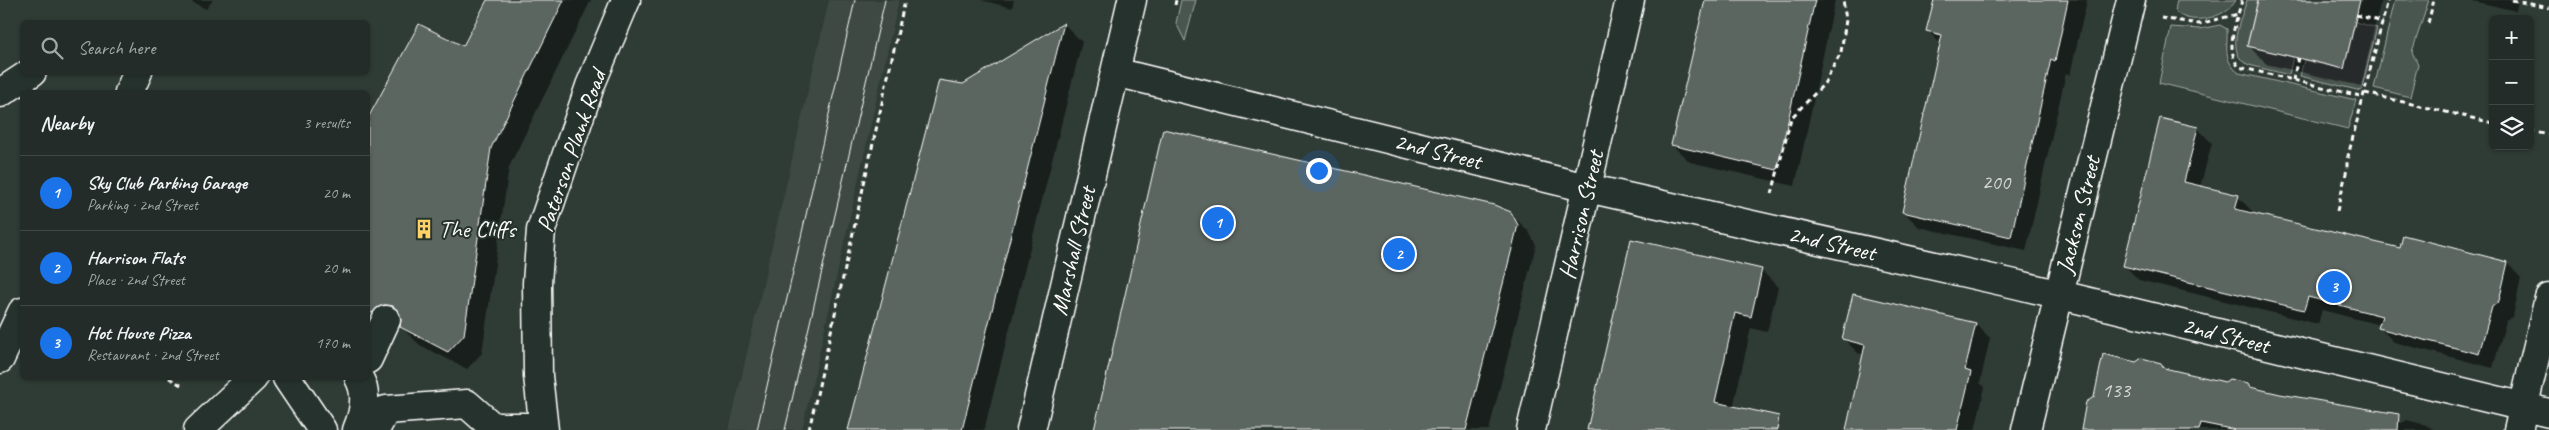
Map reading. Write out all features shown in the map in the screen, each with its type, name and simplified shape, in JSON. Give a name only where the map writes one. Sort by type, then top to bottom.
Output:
[{"type":"street","name":"Paterson Plank Road","points":[[543,428],[538,376],[536,283],[541,230],[590,86],[626,0]]},
{"type":"street","name":"Marshall Street","points":[[1031,430],[1132,0]]},
{"type":"street","name":"Harrison Street","points":[[1531,430],[1630,0]]},
{"type":"street","name":"Jackson Street","points":[[2026,430],[2130,0]]},
{"type":"street","name":"2nd Street","points":[[1115,72],[1587,188],[2058,295],[2530,417]]},
{"type":"street","points":[[0,93],[27,75]]},
{"type":"street","points":[[130,90],[137,75]]},
{"type":"street","points":[[2530,417],[2549,298]]},
{"type":"street","points":[[0,359],[20,316]]},
{"type":"street","points":[[370,354],[386,320]]},
{"type":"street","points":[[198,430],[251,380]]},
{"type":"street","points":[[288,380],[322,430]]},
{"type":"street","points":[[356,430],[364,408],[363,386],[360,380]]},
{"type":"street","points":[[375,430],[386,410],[467,404],[492,428],[543,428]]},
{"type":"path","points":[[809,430],[906,0]]},
{"type":"path","points":[[1175,5],[1176,0]]},
{"type":"path","points":[[1771,200],[1791,118],[1824,84],[1841,52],[1846,20],[1843,0]]},
{"type":"path","points":[[2242,0],[2232,46],[2236,63],[2244,70],[2489,121]]},
{"type":"path","points":[[2337,211],[2347,169],[2347,160],[2388,0]]},
{"type":"path","points":[[2428,23],[2434,0]]},
{"type":"path","points":[[2512,0],[2549,8]]},
{"type":"path","points":[[2161,18],[2187,24],[2199,24],[2239,14]]},
{"type":"path","points":[[2356,15],[2383,22]]},
{"type":"path","points":[[2293,80],[2298,58]]},
{"type":"path","points":[[2534,132],[2549,135]]},
{"type":"path","points":[[172,380],[181,385]]},
{"type":"shaded area","points":[[829,0],[899,0],[802,430],[729,430]]},
{"type":"shaded area","points":[[1181,0],[1196,0],[1185,41],[1176,23]]},
{"type":"shaded area","points":[[2177,0],[2236,0],[2225,12],[2216,16],[2189,19],[2175,11]]},
{"type":"shaded area","points":[[2247,0],[2258,0],[2247,46],[2293,57],[2289,75],[2249,65],[2241,60],[2237,53],[2236,36]]},
{"type":"shaded area","points":[[2395,0],[2429,0],[2412,52],[2418,64],[2410,97],[2374,88]]},
{"type":"shaded area","points":[[2355,22],[2377,28],[2361,91],[2300,76],[2304,60],[2344,69]]},
{"type":"shaded area","points":[[2220,25],[2227,29],[2228,58],[2239,73],[2356,100],[2348,129],[2159,83],[2171,27],[2200,29]]},
{"type":"building","name":"The Cliffs","points":[[487,0],[564,0],[491,148],[464,335],[448,352],[400,327],[401,318],[393,306],[384,305],[372,313],[370,312],[370,114],[419,24],[463,46]]},
{"type":"building","points":[[1705,0],[1815,0],[1777,170],[1671,145]]},
{"type":"building","points":[[1934,0],[2068,0],[2055,61],[2051,59],[2011,237],[1902,212],[1942,35],[1926,31]]},
{"type":"building","points":[[2258,0],[2360,0],[2344,69],[2247,46]]},
{"type":"building","points":[[1064,23],[962,430],[848,430],[939,80],[963,84]]},
{"type":"building","points":[[2160,118],[2198,127],[2184,182],[2239,195],[2235,209],[2400,248],[2403,235],[2508,262],[2499,301],[2492,307],[2479,354],[2378,328],[2382,316],[2308,297],[2304,310],[2123,266]]},
{"type":"building","points":[[1163,129],[1494,205],[1511,212],[1518,225],[1466,430],[1094,430]]},
{"type":"building","points":[[1631,239],[1762,269],[1751,317],[1735,313],[1715,402],[1779,416],[1777,430],[1587,430]]},
{"type":"building","points":[[1853,294],[1976,323],[1965,370],[1971,372],[1957,430],[1846,430],[1865,345],[1842,339]]},
{"type":"building","points":[[2103,354],[2136,362],[2142,358],[2161,363],[2164,368],[2225,382],[2229,379],[2248,383],[2250,387],[2280,394],[2399,414],[2398,430],[2236,430],[2201,423],[2199,430],[2081,430],[2086,402],[2094,397]]},
{"type":"tram line","points":[[757,430],[855,0]]},
{"type":"tram line","points":[[785,430],[885,0]]},
{"type":"place","name":"Sky Club Parking Garage","points":[[1218,223]]},
{"type":"place","name":"The Cliffs","points":[[424,229]]},
{"type":"place","name":"Harrison Flats","points":[[1399,254]]},
{"type":"place","name":"Hot House Pizza","points":[[2334,287]]}]
